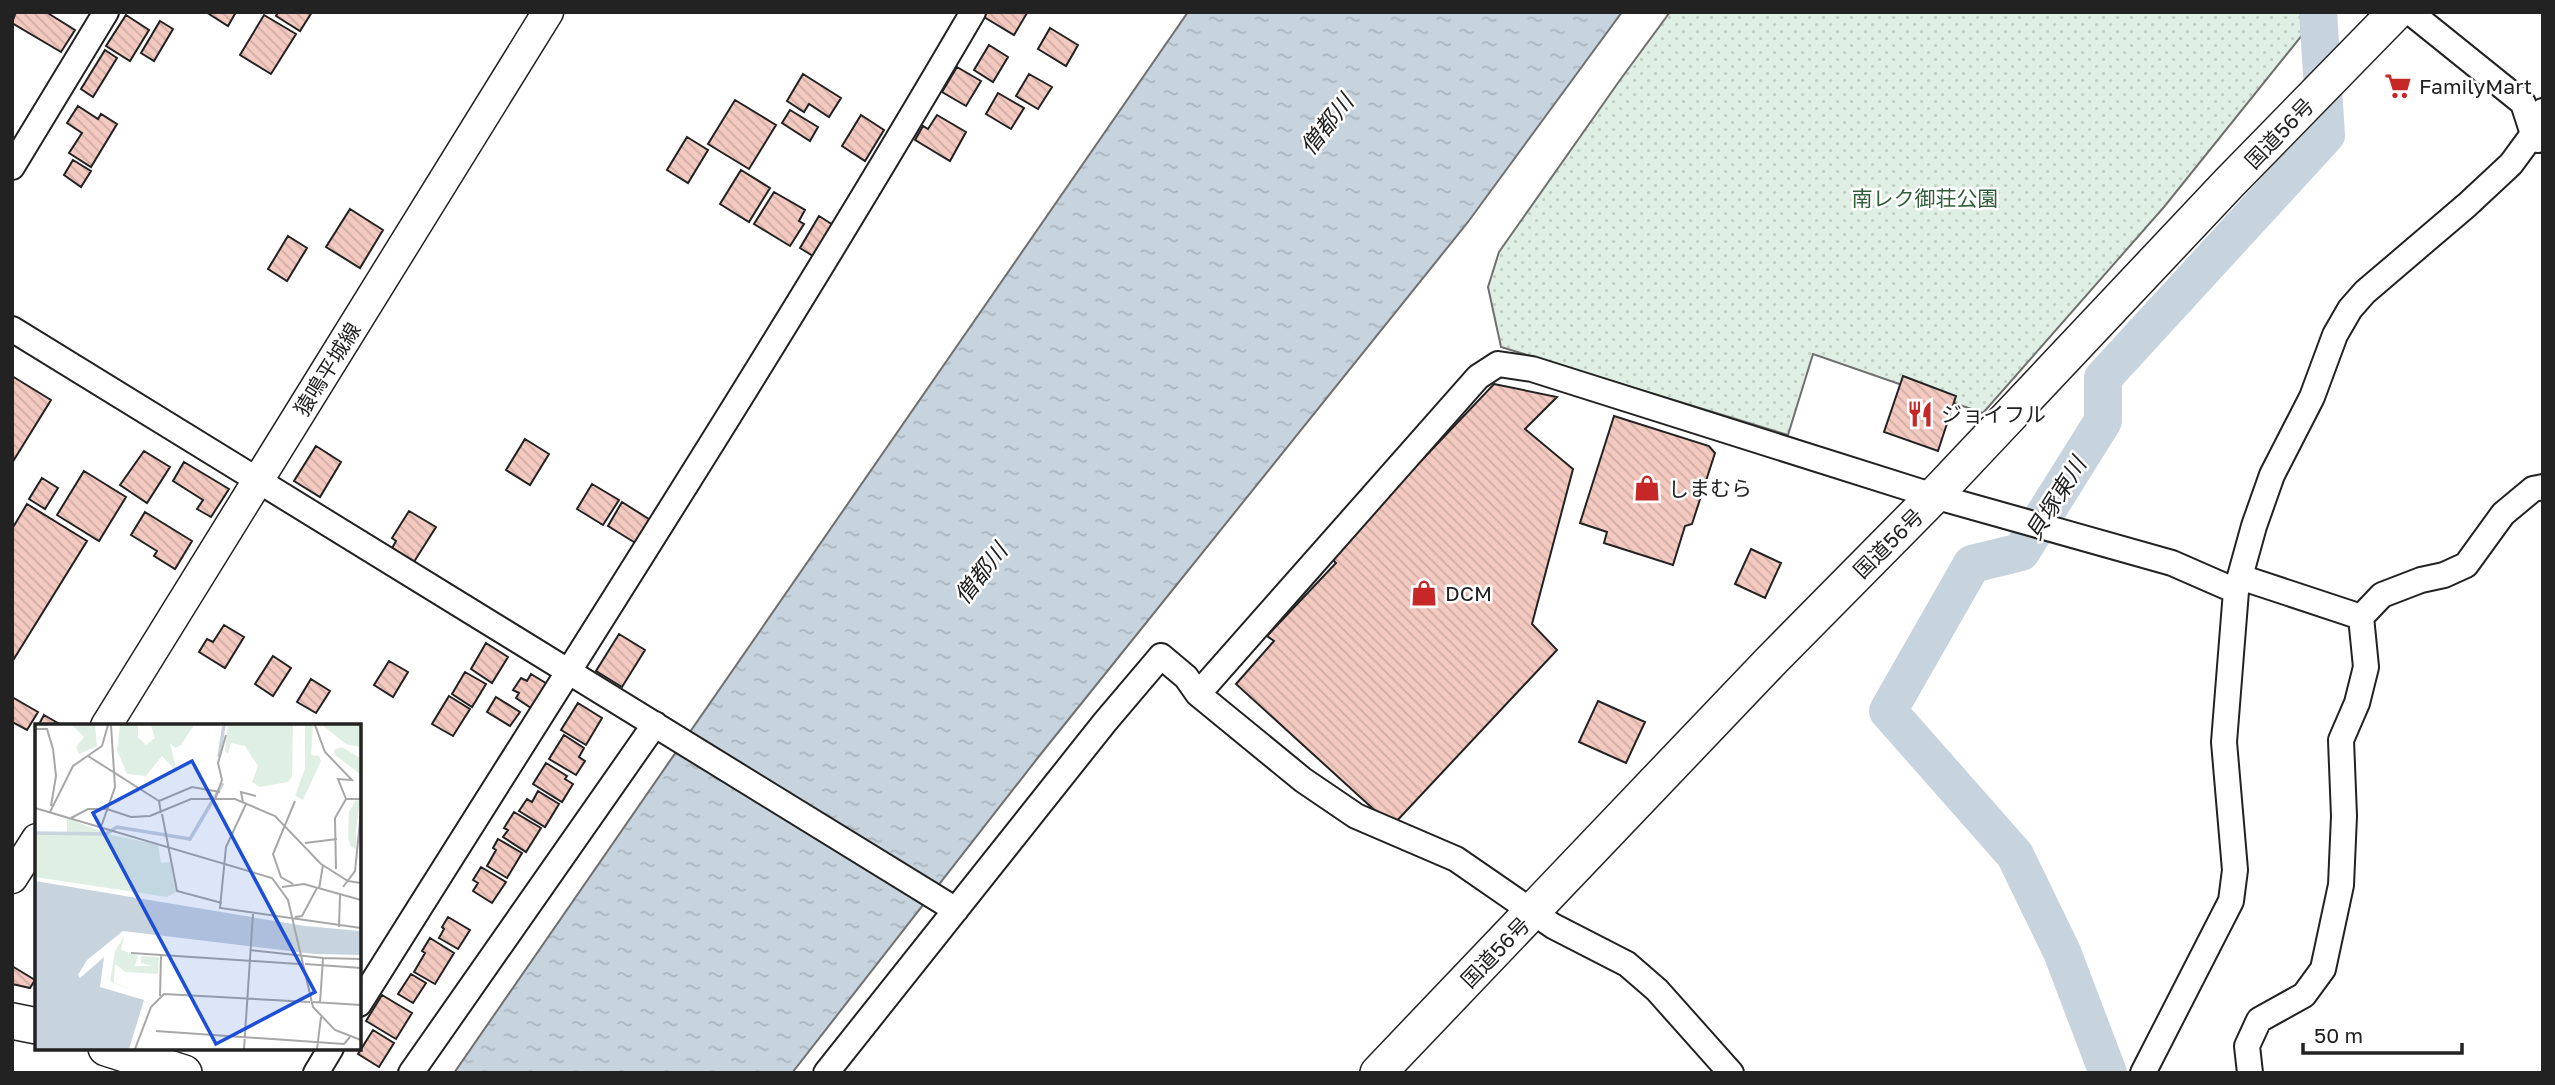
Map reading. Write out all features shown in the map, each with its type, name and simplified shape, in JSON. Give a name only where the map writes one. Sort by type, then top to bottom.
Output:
[{"type":"highway","name":"国道56号","points":[[1378,1073],[1770,662],[1934,496],[2229,183],[2396,12]]},
{"type":"highway","points":[[12,1021],[35,1026]]},
{"type":"highway","points":[[112,1050],[184,1073]]},
{"type":"main road","name":"猿鳴平城線","points":[[107,724],[548,12]]},
{"type":"main road","points":[[12,878],[35,842]]},
{"type":"street","points":[[12,167],[106,12]]},
{"type":"street","points":[[360,1002],[892,151],[973,12]]},
{"type":"street","points":[[2410,12],[2523,103],[2538,140]]},
{"type":"street","points":[[2143,1073],[2231,901],[2235,870],[2224,742],[2238,584],[2272,475],[2312,397],[2336,335],[2350,309],[2365,292],[2468,205],[2538,140],[2543,111]]},
{"type":"street","points":[[12,329],[951,905]]},
{"type":"street","points":[[1198,694],[1478,377],[1498,364],[1532,369],[1934,496],[2361,617]]},
{"type":"street","points":[[2250,1073],[2247,1046],[2259,1020],[2304,995],[2323,968],[2342,885],[2344,816],[2341,740],[2357,703],[2366,667],[2361,617],[2382,595],[2466,565],[2503,514],[2533,489],[2543,487]]},
{"type":"street","points":[[826,1073],[951,905],[1161,656],[1186,677],[1198,694],[1303,780],[1356,816],[1456,859],[1553,926],[1627,964],[1657,990],[1731,1073]]},
{"type":"street","points":[[411,1073],[661,727]]},
{"type":"street","points":[[316,1073],[330,1050]]},
{"type":"green space","name":"南レク御荘公園","points":[[1670,12],[2337,12],[2307,29],[2164,207],[1983,413],[1813,354],[1788,435],[1501,347],[1488,287],[1499,252]]},
{"type":"water","name":"僧都川","points":[[1188,12],[1622,12],[1468,222],[1040,755],[792,1073],[454,1073]]},
{"type":"building","points":[[16,12],[46,12],[75,30],[61,52],[12,23]]},
{"type":"building","points":[[206,12],[236,12],[228,26]]},
{"type":"building","points":[[278,12],[312,12],[300,31],[276,16]]},
{"type":"building","points":[[987,12],[1027,13],[1014,35],[984,17]]},
{"type":"building","points":[[126,15],[149,30],[130,61],[106,46]]},
{"type":"building","points":[[264,15],[296,34],[271,74],[240,55]]},
{"type":"building","points":[[160,21],[173,29],[154,61],[141,53]]},
{"type":"building","points":[[1050,28],[1078,45],[1066,66],[1038,49]]},
{"type":"building","points":[[989,45],[1008,57],[993,82],[974,70]]},
{"type":"building","points":[[105,50],[117,58],[93,97],[81,89]]},
{"type":"building","points":[[957,67],[981,81],[966,106],[942,92]]},
{"type":"building","points":[[803,74],[841,98],[829,117],[809,104],[804,112],[787,101]]},
{"type":"building","points":[[1029,74],[1052,87],[1038,109],[1016,96]]},
{"type":"building","points":[[998,93],[1024,108],[1011,129],[986,114]]},
{"type":"building","points":[[735,100],[776,125],[749,169],[708,144]]},
{"type":"building","points":[[78,106],[98,119],[101,114],[117,124],[91,167],[69,153],[82,133],[67,123]]},
{"type":"building","points":[[790,110],[818,127],[810,141],[782,123]]},
{"type":"building","points":[[861,115],[884,130],[865,161],[842,146]]},
{"type":"building","points":[[937,115],[966,132],[950,161],[915,140],[923,126],[928,129]]},
{"type":"building","points":[[687,137],[708,150],[688,183],[667,170]]},
{"type":"building","points":[[73,160],[91,171],[81,187],[64,175]]},
{"type":"building","points":[[741,170],[770,188],[749,222],[720,204]]},
{"type":"building","points":[[774,192],[805,210],[799,221],[804,224],[790,246],[754,224]]},
{"type":"building","points":[[350,209],[383,230],[360,268],[326,247]]},
{"type":"building","points":[[819,216],[833,225],[813,256],[800,248]]},
{"type":"building","points":[[288,236],[307,248],[287,281],[268,269]]},
{"type":"building","points":[[12,376],[51,400],[12,463]]},
{"type":"building","name":"ジョイフル","points":[[1903,376],[1956,396],[1938,451],[1884,432]]},
{"type":"building","name":"DCM","points":[[1494,384],[1557,397],[1525,429],[1573,469],[1532,624],[1557,650],[1392,826],[1236,684],[1274,641],[1267,636],[1336,563],[1330,557]]},
{"type":"building","name":"しまむら","points":[[1614,416],[1709,446],[1715,453],[1692,524],[1685,526],[1673,565],[1604,543],[1607,532],[1580,523]]},
{"type":"building","points":[[525,439],[549,454],[530,485],[506,470]]},
{"type":"building","points":[[316,446],[341,462],[320,497],[294,481]]},
{"type":"building","points":[[144,451],[170,467],[147,503],[120,485]]},
{"type":"building","points":[[184,462],[229,489],[211,517],[197,509],[203,500],[173,481]]},
{"type":"building","points":[[84,471],[126,497],[99,541],[57,515]]},
{"type":"building","points":[[42,478],[58,488],[45,509],[29,499]]},
{"type":"building","points":[[592,484],[619,500],[603,525],[577,509]]},
{"type":"building","points":[[622,502],[652,521],[637,544],[608,526]]},
{"type":"building","points":[[27,504],[87,541],[12,662],[12,529]]},
{"type":"building","points":[[409,511],[436,527],[412,565],[390,552],[396,541],[392,538]]},
{"type":"building","points":[[145,512],[192,541],[175,569],[154,556],[157,551],[131,535]]},
{"type":"building","points":[[1751,549],[1781,563],[1765,598],[1735,584]]},
{"type":"building","points":[[224,625],[244,637],[225,668],[199,652],[207,639],[213,642]]},
{"type":"building","points":[[619,634],[645,650],[622,687],[596,671]]},
{"type":"building","points":[[486,643],[508,657],[492,683],[471,669]]},
{"type":"building","points":[[273,656],[291,668],[273,696],[255,684]]},
{"type":"building","points":[[389,661],[408,672],[393,697],[374,685]]},
{"type":"building","points":[[465,672],[486,684],[472,707],[452,694]]},
{"type":"building","points":[[531,674],[549,685],[534,710],[516,698],[519,693],[513,690],[521,678],[527,681]]},
{"type":"building","points":[[311,679],[330,691],[316,713],[297,702]]},
{"type":"building","points":[[449,696],[470,709],[453,736],[432,724]]},
{"type":"building","points":[[12,697],[38,712],[27,730],[12,722]]},
{"type":"building","points":[[496,697],[520,712],[510,726],[487,712]]},
{"type":"building","points":[[1598,701],[1645,722],[1626,763],[1579,742]]},
{"type":"building","points":[[578,703],[602,718],[586,745],[561,730]]},
{"type":"building","points":[[44,715],[60,724],[39,724]]},
{"type":"building","points":[[564,735],[584,748],[579,757],[585,761],[576,775],[549,759]]},
{"type":"building","points":[[546,763],[567,776],[565,779],[573,784],[562,802],[533,784]]},
{"type":"building","points":[[538,791],[559,804],[545,827],[519,811],[527,799],[532,802]]},
{"type":"building","points":[[514,812],[541,828],[526,852],[503,837],[508,830],[504,828]]},
{"type":"building","points":[[498,839],[522,853],[507,878],[487,866],[496,850],[493,848]]},
{"type":"building","points":[[481,867],[506,882],[492,903],[473,891],[478,883],[473,880]]},
{"type":"building","points":[[448,917],[470,930],[458,949],[439,938]]},
{"type":"building","points":[[430,938],[454,953],[435,984],[414,972]]},
{"type":"building","points":[[12,966],[35,980],[30,988],[12,984]]},
{"type":"building","points":[[411,974],[426,983],[413,1003],[398,994]]},
{"type":"building","points":[[382,995],[412,1013],[396,1039],[366,1021]]},
{"type":"building","points":[[373,1030],[394,1043],[379,1067],[358,1054]]},
{"type":"waterway","name":"貝塚東川","points":[[2108,1073],[2062,952],[2015,855],[1888,711],[1972,564],[2021,552],[2103,421],[2103,378],[2326,135],[2318,12]]},
{"type":"place","name":"FamilyMart","points":[[2398,86]]},
{"type":"place","name":"ジョイフル","points":[[1920,414]]},
{"type":"place","name":"しまむら","points":[[1647,488]]},
{"type":"place","name":"DCM","points":[[1424,593]]}]
